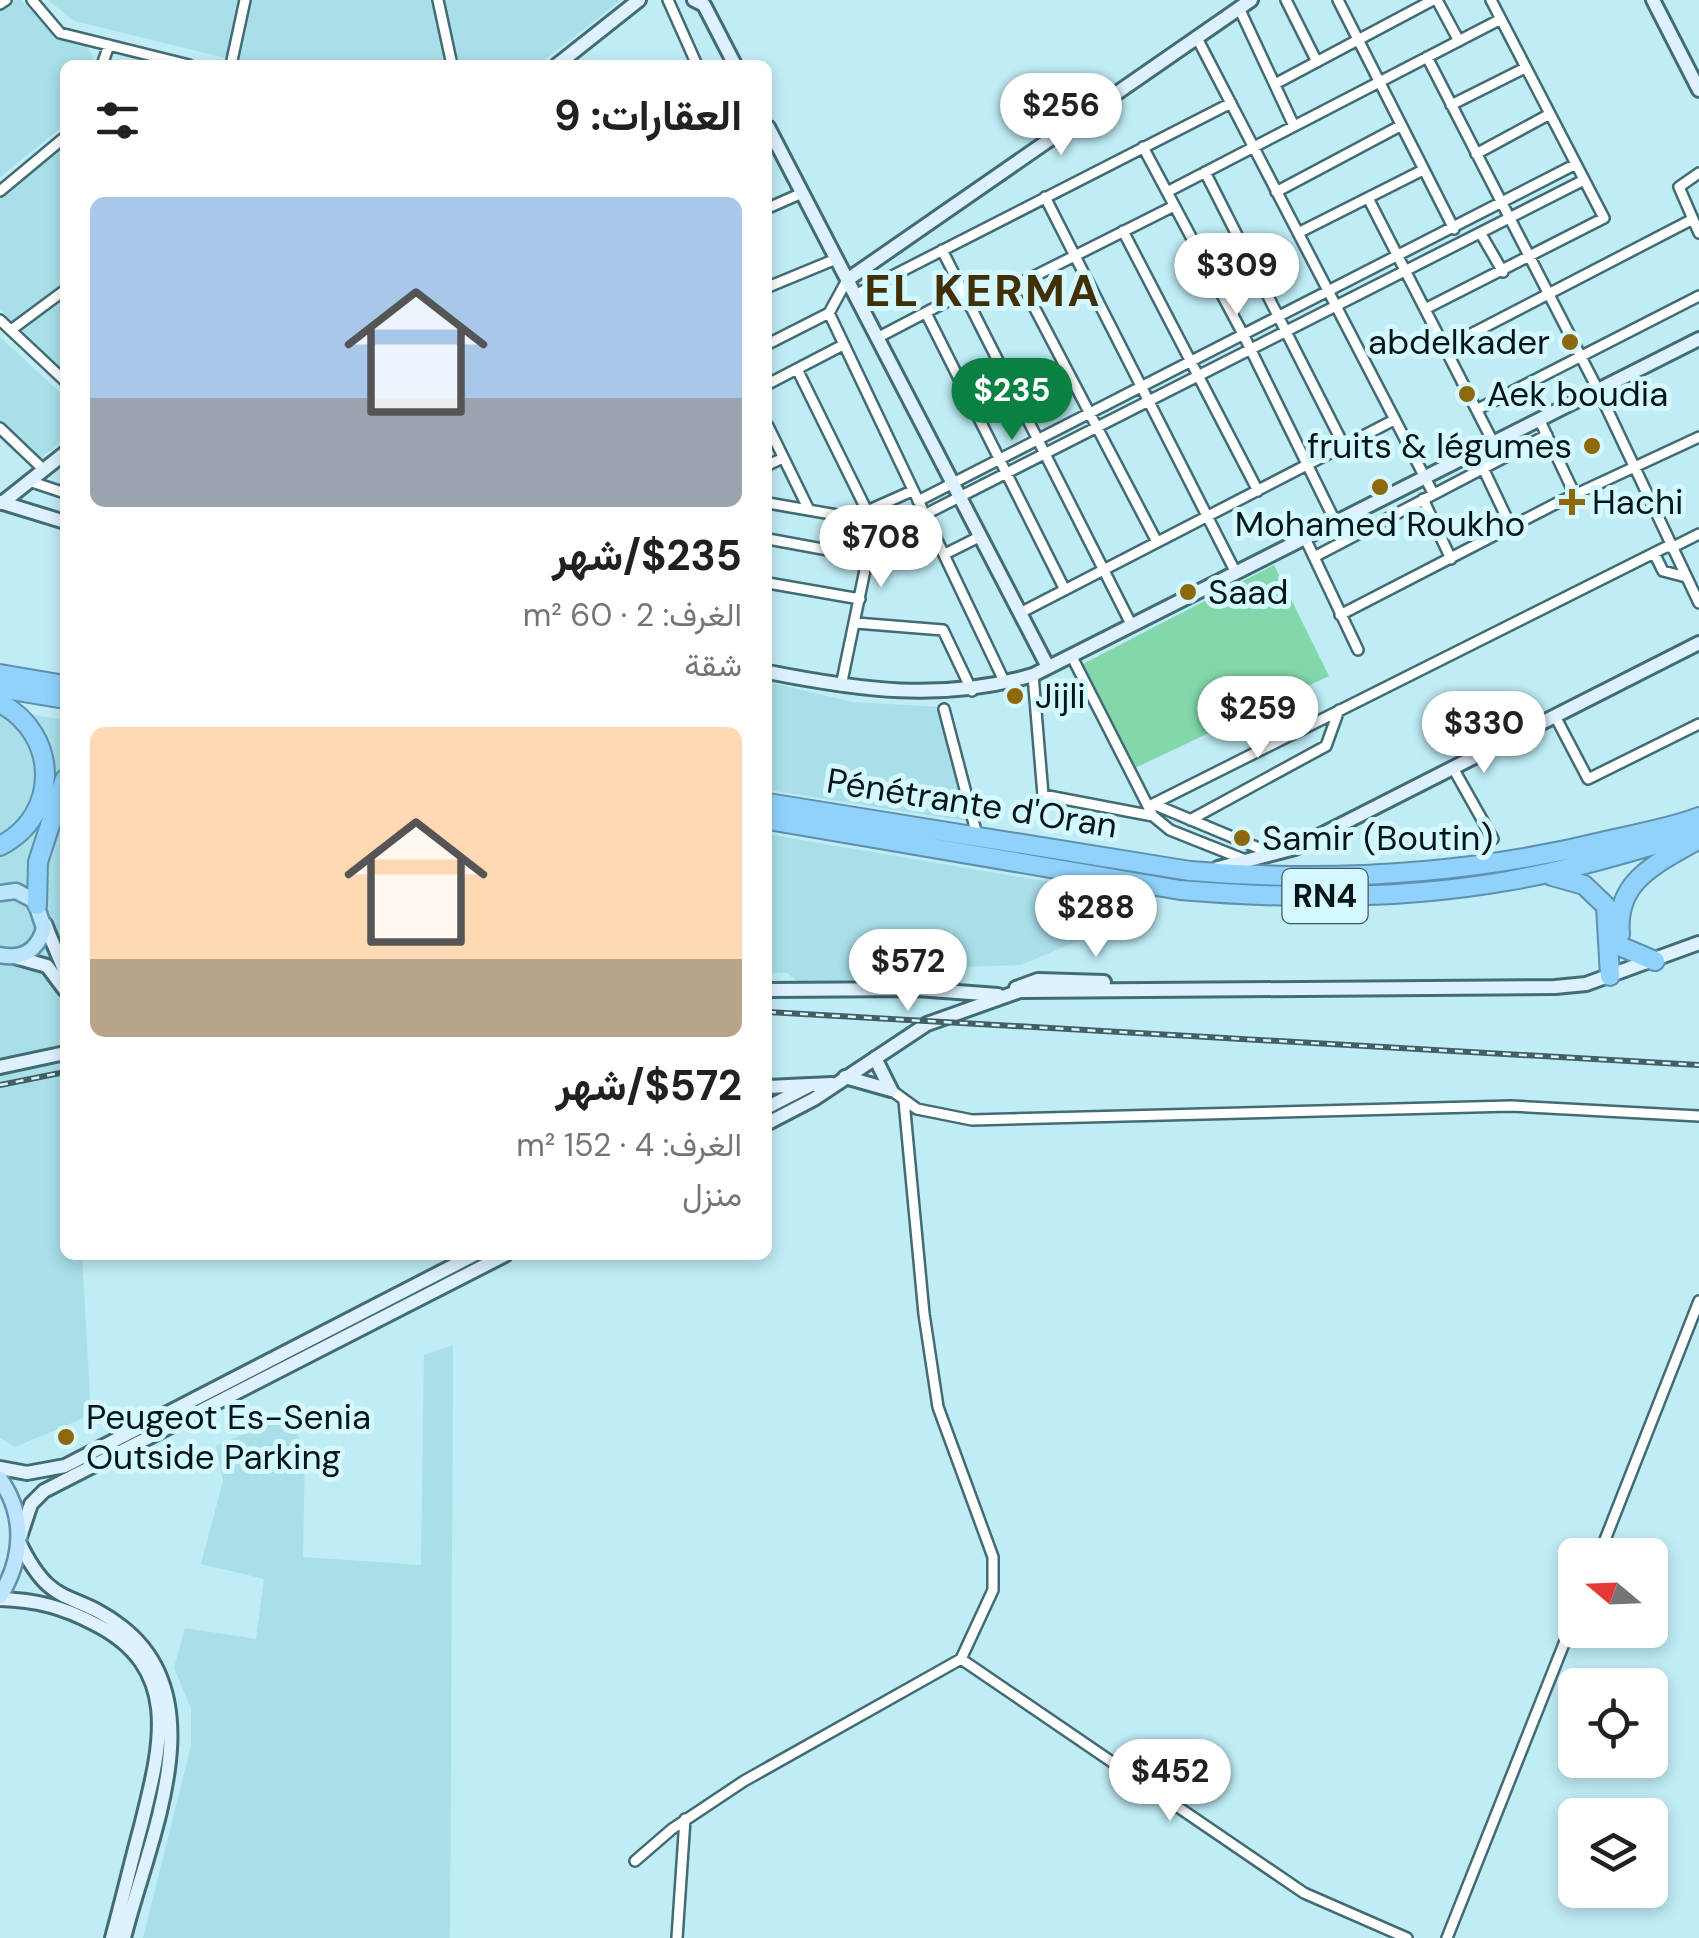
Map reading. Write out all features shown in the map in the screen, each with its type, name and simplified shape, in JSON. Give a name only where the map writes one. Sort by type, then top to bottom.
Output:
[{"type":"highway","points":[[0,665],[60,688]]},
{"type":"highway","points":[[0,674],[60,688]]},
{"type":"highway","points":[[0,688],[60,689]]},
{"type":"highway","points":[[0,703],[25,719],[34,732],[42,746],[46,779],[38,811],[16,836],[0,846]]},
{"type":"highway","points":[[41,912],[38,862],[60,795]]},
{"type":"highway","name":"Pénétrante d'Oran","points":[[772,804],[1190,871],[1304,877],[1480,866],[1566,851],[1699,817]]},
{"type":"highway","name":"Pénétrante d'Oran","points":[[772,821],[1219,894],[1330,896],[1506,881],[1699,836]]},
{"type":"highway","points":[[1615,975],[1622,947],[1620,911],[1628,889],[1642,872],[1699,836]]},
{"type":"highway","points":[[1506,881],[1569,878],[1597,892],[1606,906],[1615,975]]},
{"type":"highway","points":[[1622,947],[1654,961]]},
{"type":"main road","points":[[0,893],[16,891],[41,912],[37,944],[8,956]]},
{"type":"main road","points":[[0,1480],[12,1502],[19,1541],[16,1562],[0,1598]]},
{"type":"street","points":[[32,0],[60,32],[170,60]]},
{"type":"street","points":[[232,60],[245,0]]},
{"type":"street","points":[[438,0],[451,60]]},
{"type":"street","points":[[562,60],[639,0]]},
{"type":"street","points":[[668,0],[695,60]]},
{"type":"street","points":[[694,0],[704,5],[732,60]]},
{"type":"street","points":[[1286,0],[1317,62]]},
{"type":"street","points":[[1338,0],[1454,229]]},
{"type":"street","points":[[1275,84],[1435,0],[1459,40]]},
{"type":"street","points":[[1427,308],[1529,260],[1604,218],[1491,0]]},
{"type":"street","points":[[1654,0],[1699,90]]},
{"type":"street","points":[[772,342],[829,314],[847,280],[1245,4],[1294,126]]},
{"type":"street","points":[[1167,192],[1501,19]]},
{"type":"street","points":[[1197,38],[1433,493]]},
{"type":"street","points":[[104,60],[109,44]]},
{"type":"street","points":[[1427,57],[1500,206],[1598,390],[1699,603]]},
{"type":"street","points":[[1451,105],[1525,68]]},
{"type":"street","points":[[855,295],[1230,103]]},
{"type":"street","points":[[1476,154],[1548,115]]},
{"type":"street","points":[[1276,192],[1400,126]]},
{"type":"street","points":[[0,191],[60,141]]},
{"type":"street","points":[[1143,147],[1251,349],[1336,520]]},
{"type":"street","points":[[774,154],[802,193],[1048,667]]},
{"type":"street","points":[[918,502],[952,481],[1329,294],[1574,165]]},
{"type":"street","points":[[1298,233],[1424,170]]},
{"type":"street","points":[[1205,172],[1344,446]]},
{"type":"street","points":[[1699,173],[1679,186],[1699,233]]},
{"type":"street","points":[[926,514],[1582,181]]},
{"type":"street","points":[[772,206],[802,193]]},
{"type":"street","points":[[1046,197],[1235,572]]},
{"type":"street","points":[[1368,198],[1448,346],[1493,442]]},
{"type":"street","points":[[970,308],[1174,206]]},
{"type":"street","points":[[1448,346],[1693,219]]},
{"type":"street","points":[[1123,231],[1258,490]]},
{"type":"street","points":[[1480,234],[1503,272]]},
{"type":"street","points":[[942,250],[1132,624]]},
{"type":"street","points":[[772,286],[836,258]]},
{"type":"street","points":[[1021,282],[1157,542]]},
{"type":"street","points":[[12,330],[60,294]]},
{"type":"street","points":[[877,338],[964,294]]},
{"type":"street","points":[[1478,409],[1699,296]]},
{"type":"street","points":[[926,313],[1065,590]]},
{"type":"street","points":[[829,314],[1005,683]]},
{"type":"street","points":[[0,320],[60,376]]},
{"type":"street","points":[[772,673],[900,693],[972,690],[1032,675],[1699,339]]},
{"type":"street","points":[[772,382],[843,345]]},
{"type":"street","points":[[797,369],[866,515],[860,599],[841,686]]},
{"type":"street","points":[[1539,419],[1575,495]]},
{"type":"street","points":[[1020,613],[1394,420]]},
{"type":"street","points":[[0,428],[44,470]]},
{"type":"street","points":[[772,435],[809,510]]},
{"type":"street","points":[[1314,557],[1547,435]]},
{"type":"street","points":[[1340,615],[1510,526],[1699,437]]},
{"type":"street","points":[[1,503],[60,457]]},
{"type":"street","points":[[772,463],[783,458]]},
{"type":"street","points":[[1483,468],[1510,526]]},
{"type":"street","points":[[29,481],[60,491]]},
{"type":"street","points":[[772,504],[866,515],[912,491]]},
{"type":"street","points":[[1423,499],[1451,558]]},
{"type":"street","points":[[1,503],[60,521]]},
{"type":"street","points":[[1153,804],[1699,534]]},
{"type":"street","points":[[945,554],[981,536]]},
{"type":"street","points":[[1304,536],[1358,650]]},
{"type":"street","points":[[772,540],[866,556]]},
{"type":"street","points":[[1654,553],[1662,570],[1686,577]]},
{"type":"street","points":[[772,584],[860,599]]},
{"type":"street","points":[[856,623],[943,630],[952,640],[972,690]]},
{"type":"street","points":[[1190,871],[1275,855],[1699,643]]},
{"type":"street","points":[[1071,655],[1153,816],[1170,830],[1251,862]]},
{"type":"street","points":[[1032,675],[1042,795],[1153,816]]},
{"type":"street","points":[[944,709],[978,837]]},
{"type":"street","points":[[1190,820],[1326,746],[1339,710]]},
{"type":"street","points":[[1555,716],[1588,779],[1699,724]]},
{"type":"street","points":[[1453,768],[1493,839]]},
{"type":"street","points":[[1141,794],[1153,804],[1275,855]]},
{"type":"street","points":[[1215,868],[1223,861],[1220,850]]},
{"type":"street","points":[[41,912],[60,960]]},
{"type":"street","points":[[772,1121],[927,1024],[1006,996],[1038,980],[1201,989],[1555,988],[1615,975],[1699,944]]},
{"type":"street","points":[[8,956],[47,966],[60,983]]},
{"type":"street","points":[[772,990],[917,989],[1006,996]]},
{"type":"street","points":[[0,1067],[60,1054]]},
{"type":"street","points":[[875,1058],[891,1090],[904,1102],[917,1109],[972,1120],[1511,1106],[1699,1116]]},
{"type":"street","points":[[772,1087],[840,1081],[891,1090]]},
{"type":"street","points":[[772,1105],[811,1085]]},
{"type":"street","points":[[635,1862],[685,1819],[744,1781],[962,1659],[984,1614],[995,1574],[977,1509],[938,1407],[924,1314],[904,1102]]},
{"type":"street","points":[[124,1938],[170,1761],[173,1720],[167,1692],[155,1665],[133,1637],[111,1619],[47,1588],[19,1541],[31,1504],[44,1490],[465,1260]]},
{"type":"street","points":[[0,1468],[27,1473],[65,1466],[494,1260]]},
{"type":"street","points":[[1606,1538],[1699,1301]]},
{"type":"street","points":[[0,1598],[51,1604],[104,1628],[136,1658],[152,1684],[161,1740],[112,1938]]},
{"type":"street","points":[[1447,1938],[1562,1648]]},
{"type":"street","points":[[962,1659],[1304,1893],[1407,1938]]},
{"type":"street","points":[[678,1938],[685,1819]]},
{"type":"shaded area","points":[[0,0],[21,0],[58,38],[86,46],[93,56],[92,60],[60,60],[60,129],[0,177]]},
{"type":"shaded area","points":[[48,0],[621,0],[544,60],[234,60],[74,21]]},
{"type":"shaded area","points":[[60,148],[60,366],[0,310],[0,198]]},
{"type":"shaded area","points":[[0,337],[60,392],[60,443],[40,459],[0,421]]},
{"type":"shaded area","points":[[772,683],[853,702],[942,707],[979,823],[772,791]]},
{"type":"shaded area","points":[[0,709],[60,719],[60,1260],[82,1260],[91,1415],[15,1447],[0,1438]]},
{"type":"shaded area","points":[[772,835],[1145,898],[1142,914],[1021,965],[936,968],[931,979],[797,981],[787,973],[772,973]]},
{"type":"shaded area","points":[[453,1345],[450,1938],[143,1938],[191,1746],[191,1708],[174,1668],[185,1628],[256,1639],[264,1579],[201,1564],[223,1481],[216,1446],[288,1415],[305,1450],[303,1557],[421,1565],[424,1355]]},
{"type":"green space","points":[[1274,565],[1329,676],[1135,768],[1083,664]]},
{"type":"railway","points":[[772,1012],[1699,1065]]},
{"type":"railway","points":[[0,1085],[60,1073]]},
{"type":"place","name":"abdelkader","points":[[1570,342]]},
{"type":"place","name":"Aek boudia","points":[[1467,394]]},
{"type":"place","name":"fruits & légumes","points":[[1592,446]]},
{"type":"place","name":"Mohamed Roukho","points":[[1380,487]]},
{"type":"place","name":"Hachi","points":[[1572,502]]},
{"type":"place","name":"Saad","points":[[1188,592]]},
{"type":"place","name":"Jijli","points":[[1015,696]]},
{"type":"place","name":"Samir (Boutin)","points":[[1242,838]]},
{"type":"place","name":"Peugeot Es-Senia Outside Parking","points":[[66,1437]]},
{"type":"district","name":"EL KERMA","points":[[983,290]]}]
